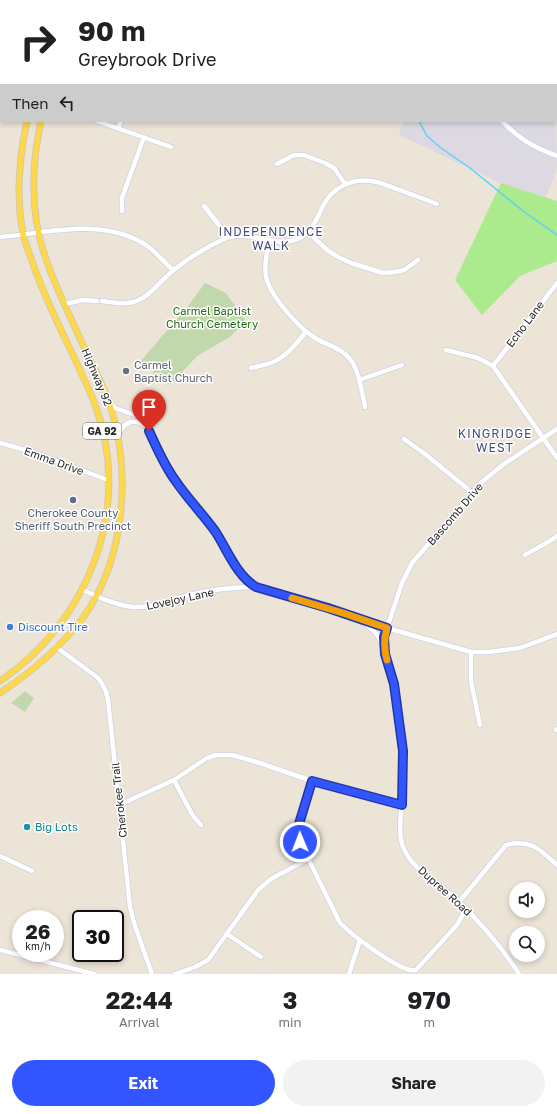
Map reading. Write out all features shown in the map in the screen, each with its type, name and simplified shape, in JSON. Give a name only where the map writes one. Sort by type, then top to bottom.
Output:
[{"type":"main road","name":"Highway 92","points":[[0,681],[25,662],[48,640],[71,610],[83,590],[94,564],[102,538],[107,510],[108,480],[106,449],[97,410],[41,286],[24,235],[19,202],[19,176],[22,142],[27,122]]},
{"type":"main road","name":"Highway 92","points":[[0,693],[32,670],[56,647],[83,618],[96,596],[112,556],[120,520],[123,481],[122,459],[118,437],[108,401],[46,259],[38,232],[33,196],[33,169],[41,122]]},
{"type":"main road","points":[[39,131],[44,122]]},
{"type":"street","points":[[100,122],[171,147]]},
{"type":"street","points":[[118,128],[121,122]]},
{"type":"street","points":[[503,122],[512,132],[530,144],[557,156]]},
{"type":"street","points":[[122,211],[122,198],[144,137]]},
{"type":"street","points":[[277,164],[294,155],[304,155],[334,168],[345,184]]},
{"type":"street","points":[[65,304],[83,300],[127,303],[143,298],[185,261],[226,238],[248,235],[279,242],[291,241],[300,238],[313,226],[329,196],[345,184],[357,180],[371,181],[437,204]]},
{"type":"street","points":[[204,206],[219,225],[226,238]]},
{"type":"street","points":[[0,237],[88,228],[120,233],[147,246],[173,270]]},
{"type":"street","points":[[308,232],[327,250],[338,257],[351,263],[383,273],[404,270],[418,260]]},
{"type":"street","points":[[270,240],[265,267],[267,282],[271,290],[294,320],[306,332],[345,353],[354,364],[365,407]]},
{"type":"street","name":"Echo Lane","points":[[493,366],[557,282]]},
{"type":"street","points":[[251,368],[273,362],[281,358],[293,348],[306,332]]},
{"type":"street","points":[[446,350],[478,358],[493,366],[557,458]]},
{"type":"street","points":[[358,380],[402,364]]},
{"type":"street","points":[[108,401],[115,408],[140,418],[147,427],[163,461],[175,480],[211,525],[241,573],[256,587],[471,652],[489,652],[520,648],[557,634]]},
{"type":"street","points":[[118,437],[122,428],[129,422],[138,422],[149,431]]},
{"type":"street","name":"Bascomb Drive","points":[[385,627],[402,583],[410,567],[474,494],[483,481],[504,464],[557,428]]},
{"type":"street","points":[[404,439],[474,494]]},
{"type":"street","name":"Emma Drive","points":[[0,443],[29,451],[108,480]]},
{"type":"street","points":[[525,555],[535,548],[550,542],[557,536]]},
{"type":"street","name":"Lovejoy Lane","points":[[83,590],[126,606],[144,607],[205,592],[243,587],[256,587]]},
{"type":"street","name":"Dupree Road","points":[[357,618],[371,628],[379,638],[394,684],[403,751],[401,819],[401,837],[403,847],[410,858],[426,875],[459,902],[490,933],[505,952],[519,974]]},
{"type":"street","points":[[379,638],[379,632],[385,627]]},
{"type":"street","name":"Dupree Road","points":[[385,627],[385,654]]},
{"type":"street","name":"Cherokee Trail","points":[[56,647],[97,677],[104,687],[109,709],[132,917],[152,974]]},
{"type":"street","points":[[471,652],[471,681],[480,725]]},
{"type":"street","points":[[119,805],[174,780],[206,758],[216,755],[232,755],[312,781],[402,805]]},
{"type":"street","points":[[174,780],[193,816],[201,825]]},
{"type":"street","points":[[312,781],[298,831],[300,842],[340,923],[348,931],[390,961],[412,973],[456,926],[466,910]]},
{"type":"street","points":[[459,902],[506,845],[518,842],[534,846],[557,865]]},
{"type":"street","points":[[0,856],[32,871]]},
{"type":"street","points":[[175,974],[195,967],[208,960],[252,897],[264,884],[308,859]]},
{"type":"street","points":[[227,934],[261,957]]},
{"type":"street","points":[[349,974],[360,940]]},
{"type":"street","points":[[0,950],[94,974]]},
{"type":"shaded area","points":[[403,122],[556,122],[557,169],[546,197],[501,183],[399,135]]},
{"type":"green space","points":[[501,183],[557,201],[557,261],[520,276],[482,315],[455,280]]},
{"type":"green space","name":"Carmel Baptist Church Cemetery","points":[[205,283],[226,293],[246,321],[230,337],[197,356],[171,384],[158,381],[158,378],[152,377],[155,366],[140,362],[188,306]]},
{"type":"green space","points":[[25,691],[34,698],[25,712],[11,703]]},
{"type":"waterway","points":[[420,122],[427,136],[441,148],[470,168],[523,211],[557,235]]},
{"type":"slow traffic","points":[[292,598],[387,628],[384,637],[385,654],[387,660]]},
{"type":"place","name":"Carmel Baptist Church","points":[[126,371]]},
{"type":"place","name":"Cherokee County Sheriff South Precinct","points":[[73,500]]},
{"type":"place","name":"Discount Tire","points":[[10,627]]},
{"type":"place","name":"Big Lots","points":[[27,827]]},
{"type":"district","name":"INDEPENDENCE WALK","points":[[271,239]]},
{"type":"district","name":"KINGRIDGE WEST","points":[[495,441]]},
{"type":"route","points":[[149,431],[158,452],[175,480],[211,525],[237,568],[256,587],[328,608],[387,628],[384,637],[385,654],[394,684],[403,751],[402,805],[312,781],[299,824],[298,831],[300,842]]}]
